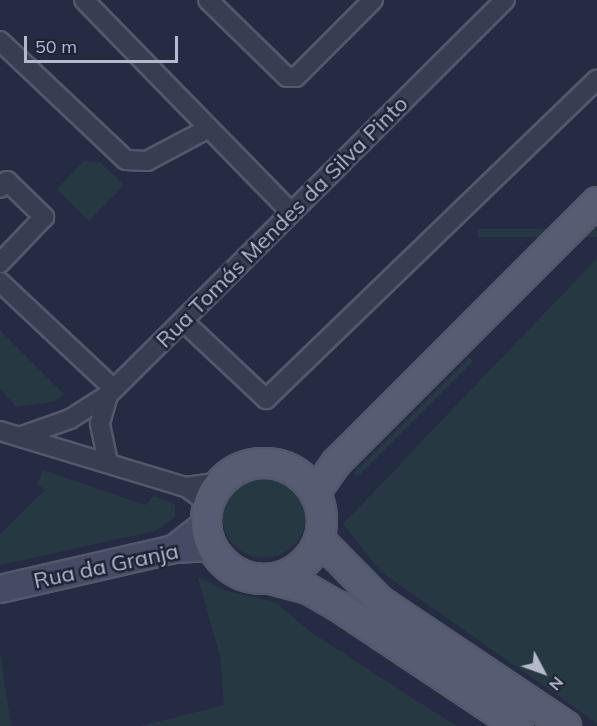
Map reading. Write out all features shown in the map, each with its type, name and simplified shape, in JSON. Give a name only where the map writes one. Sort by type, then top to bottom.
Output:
[{"type":"main road","points":[[309,485],[336,463],[597,202]]},
{"type":"main road","points":[[518,726],[338,606],[308,589],[236,572],[212,514],[235,470],[261,464],[288,468],[309,485],[320,539],[381,602],[566,726]]},
{"type":"main road","name":"Rua da Granja","points":[[0,589],[174,549],[212,514]]},
{"type":"main road","points":[[270,579],[301,566],[320,539]]},
{"type":"street","points":[[84,0],[291,212]]},
{"type":"street","points":[[208,0],[287,77],[296,77],[373,0]]},
{"type":"street","name":"Rua Tomás Mendes da Silva Pinto","points":[[108,462],[100,423],[111,392],[505,0]]},
{"type":"street","points":[[0,41],[126,160],[147,161],[209,128]]},
{"type":"street","points":[[183,321],[266,399],[597,79]]},
{"type":"street","points":[[0,188],[7,181],[44,217],[0,263]]},
{"type":"street","points":[[0,282],[111,392],[70,419],[22,436]]},
{"type":"street","points":[[0,430],[186,487],[212,514]]},
{"type":"street","points":[[186,487],[212,514]]},
{"type":"shaded area","points":[[84,161],[101,163],[124,185],[89,221],[57,189]]},
{"type":"shaded area","points":[[478,229],[597,229],[597,237],[478,237]]},
{"type":"shaded area","points":[[597,258],[597,723],[381,572],[343,524]]},
{"type":"shaded area","points":[[0,330],[64,394],[54,402],[16,407],[0,389]]},
{"type":"shaded area","points":[[469,357],[473,361],[358,477],[354,472]]},
{"type":"shaded area","points":[[43,470],[145,505],[154,496],[175,505],[175,517],[155,531],[0,565],[0,535],[45,490],[37,484]]},
{"type":"shaded area","points":[[264,474],[280,477],[294,486],[303,500],[306,516],[303,532],[294,546],[280,555],[264,558],[248,555],[234,546],[225,532],[222,516],[225,500],[234,486],[248,477]]},
{"type":"shaded area","points":[[198,577],[226,591],[275,602],[312,633],[456,726],[140,726],[224,705],[220,657]]},
{"type":"shaded area","points":[[0,651],[11,726],[0,726]]}]
